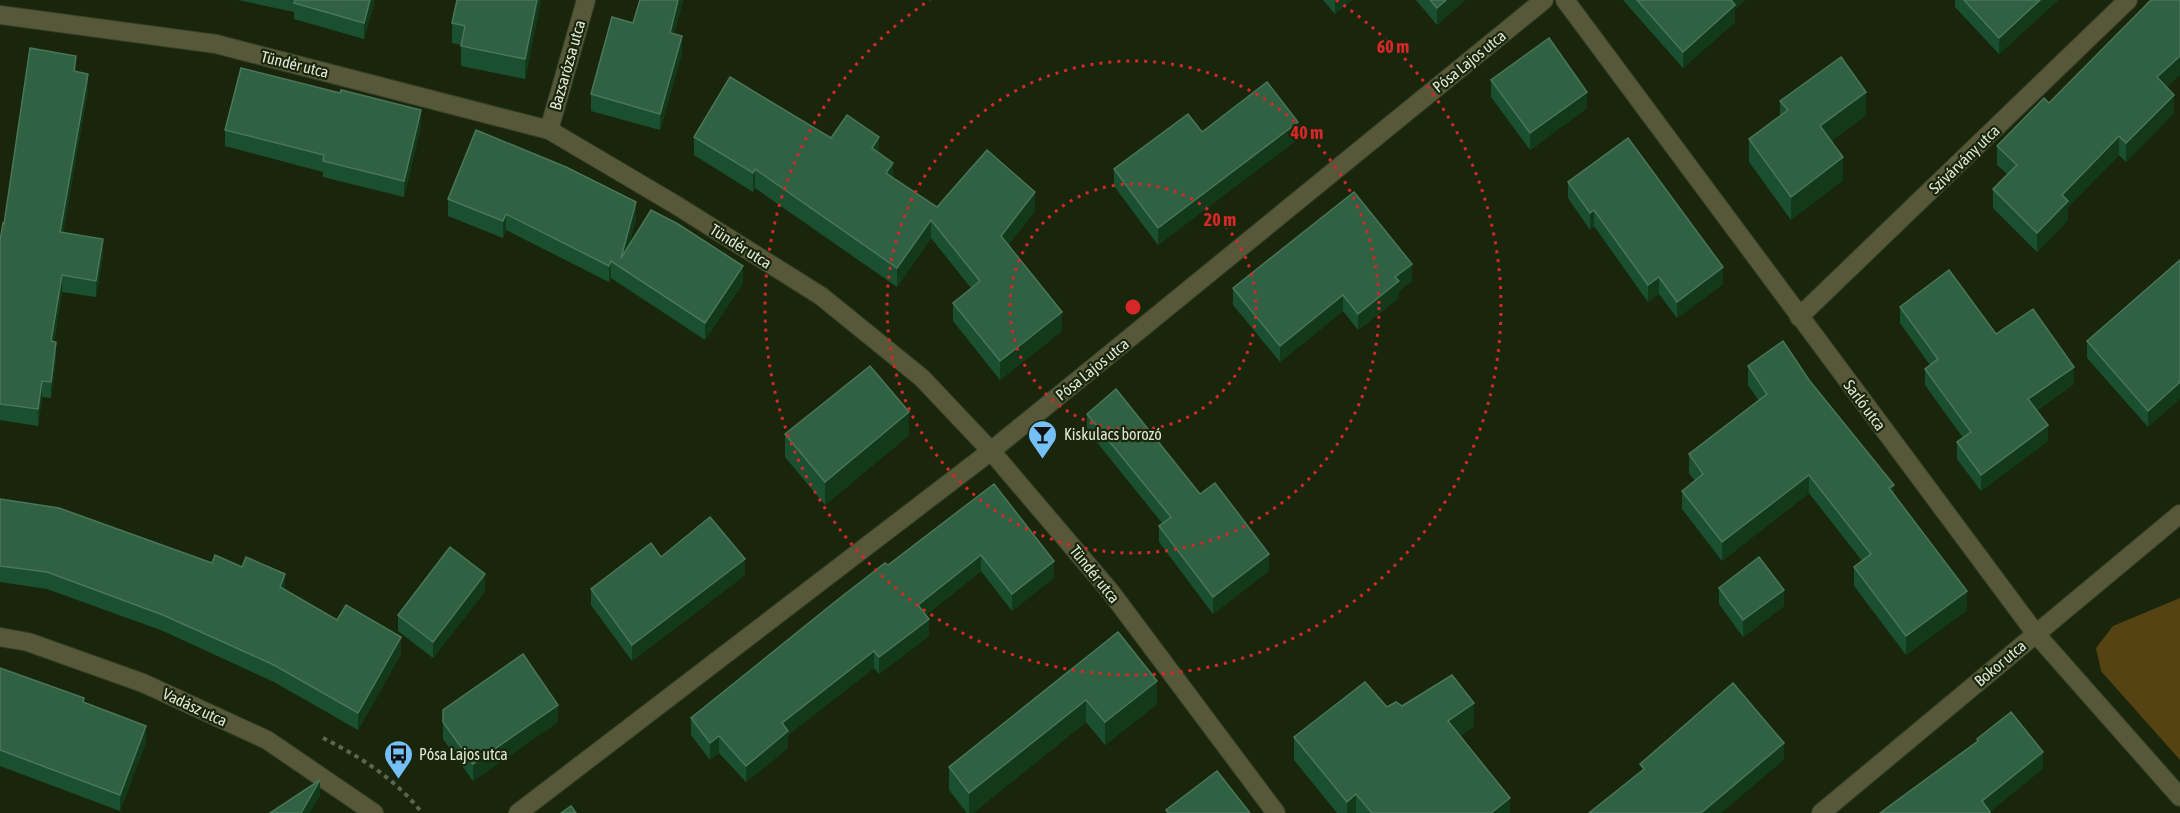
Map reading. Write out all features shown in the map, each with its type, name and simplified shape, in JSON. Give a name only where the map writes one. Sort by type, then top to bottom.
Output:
[{"type":"street","name":"Bazsarózsa utca","points":[[549,130],[586,0]]},
{"type":"street","name":"Pósa Lajos utca","points":[[518,813],[991,451],[1544,0]]},
{"type":"street","name":"Sarló utca","points":[[1565,0],[2036,634],[2180,797]]},
{"type":"street","name":"Szivárvány utca","points":[[1799,317],[2128,0]]},
{"type":"street","name":"Tündér utca","points":[[0,15],[216,44],[549,130],[676,205],[821,296],[922,378],[991,451],[1110,591],[1276,813]]},
{"type":"street","name":"Bokor utca","points":[[1821,813],[2180,514]]},
{"type":"street","name":"Vadász utca","points":[[0,637],[28,642],[143,683],[267,740],[374,813]]},
{"type":"shaded area","points":[[2180,598],[2180,760],[2101,671],[2096,648],[2113,626]]},
{"type":"building","points":[[295,0],[370,0],[364,23],[294,3]]},
{"type":"building","points":[[457,0],[537,0],[525,59],[461,46],[465,26],[452,23]]},
{"type":"building","points":[[640,0],[678,0],[670,33],[682,36],[660,114],[591,94],[612,17],[633,23]]},
{"type":"building","points":[[1430,0],[1446,0],[1437,8]]},
{"type":"building","points":[[1637,0],[1731,0],[1735,5],[1683,52]]},
{"type":"building","points":[[1964,0],[2040,0],[1999,38]]},
{"type":"building","points":[[2151,0],[2180,0],[2180,56],[2157,77],[2174,95],[2126,143],[2119,136],[2062,195],[2068,201],[2037,233],[1993,189],[2017,165],[1997,146],[2044,98],[2049,103]]},
{"type":"building","points":[[1549,38],[1587,92],[1530,133],[1491,80]]},
{"type":"building","points":[[30,48],[76,56],[74,71],[88,74],[60,232],[103,239],[96,281],[62,275],[51,341],[56,342],[51,382],[42,381],[38,409],[0,404],[0,241]]},
{"type":"building","points":[[1841,57],[1866,92],[1820,126],[1843,157],[1791,197],[1749,139],[1788,110],[1780,101]]},
{"type":"building","points":[[241,68],[340,93],[341,90],[421,110],[404,181],[323,161],[324,155],[225,130]]},
{"type":"building","points":[[730,77],[831,138],[847,115],[879,137],[872,148],[893,163],[886,173],[937,207],[987,150],[1035,192],[1001,236],[1062,312],[1000,361],[953,303],[980,281],[931,220],[897,268],[755,169],[753,173],[694,137]]},
{"type":"building","points":[[1267,82],[1298,122],[1158,228],[1114,169],[1188,114],[1202,132]]},
{"type":"building","points":[[476,130],[566,167],[636,202],[621,258],[651,210],[678,224],[743,266],[705,323],[611,261],[609,266],[506,214],[503,221],[448,199]]},
{"type":"building","points":[[1628,138],[1723,267],[1677,302],[1659,277],[1648,285],[1594,210],[1590,213],[1568,182]]},
{"type":"building","points":[[1354,192],[1412,264],[1395,277],[1399,281],[1358,314],[1343,295],[1280,346],[1233,288]]},
{"type":"building","points":[[2180,260],[2180,382],[2148,411],[2087,341]]},
{"type":"building","points":[[1949,270],[1996,334],[2033,309],[2074,367],[2028,399],[2048,425],[1981,475],[1957,442],[1971,432],[1925,369],[1938,359],[1900,307]]},
{"type":"building","points":[[1783,341],[1809,380],[1894,485],[1889,488],[1967,591],[1906,636],[1854,567],[1871,554],[1809,475],[1722,542],[1682,491],[1703,474],[1689,454],[1767,394],[1748,366]]},
{"type":"building","points":[[870,366],[909,412],[825,482],[785,434]]},
{"type":"building","points":[[1116,389],[1200,494],[1215,483],[1269,554],[1213,597],[1159,526],[1171,517],[1087,414]]},
{"type":"building","points":[[994,484],[1054,561],[1012,594],[981,555],[918,605],[929,619],[879,657],[874,651],[782,723],[788,731],[746,766],[719,736],[710,743],[691,718],[885,563],[888,565]]},
{"type":"building","points":[[0,499],[59,508],[212,563],[215,555],[242,567],[246,557],[285,574],[280,587],[337,620],[346,605],[401,637],[358,713],[274,665],[163,615],[47,572],[0,566]]},
{"type":"building","points":[[710,517],[745,559],[632,645],[591,589],[651,543],[661,557]]},
{"type":"building","points":[[450,547],[485,574],[433,642],[398,615]]},
{"type":"building","points":[[1759,557],[1784,590],[1743,620],[1719,588]]},
{"type":"building","points":[[1118,632],[1157,681],[1105,722],[1086,700],[969,793],[949,767]]},
{"type":"building","points":[[523,654],[558,705],[473,764],[443,722],[443,710]]},
{"type":"building","points":[[0,668],[84,698],[83,702],[146,726],[120,795],[0,750]]},
{"type":"building","points":[[1452,675],[1474,703],[1448,721],[1510,798],[1491,813],[1372,813],[1356,794],[1347,802],[1294,737],[1365,682],[1387,707],[1396,702],[1402,706]]},
{"type":"building","points":[[1733,683],[1784,743],[1701,813],[1589,813],[1644,769],[1640,764]]},
{"type":"building","points":[[2011,712],[2043,752],[1982,801],[1990,812],[1880,813],[1978,741],[1977,739]]},
{"type":"building","points":[[1217,771],[1250,813],[1168,813],[1166,810]]},
{"type":"building","points":[[320,780],[301,813],[270,813]]},
{"type":"building","points":[[571,806],[576,813],[561,813]]},
{"type":"place","name":"Kiskulacs borozó","points":[[1043,460]]},
{"type":"place","name":"Pósa Lajos utca","points":[[398,780]]}]
